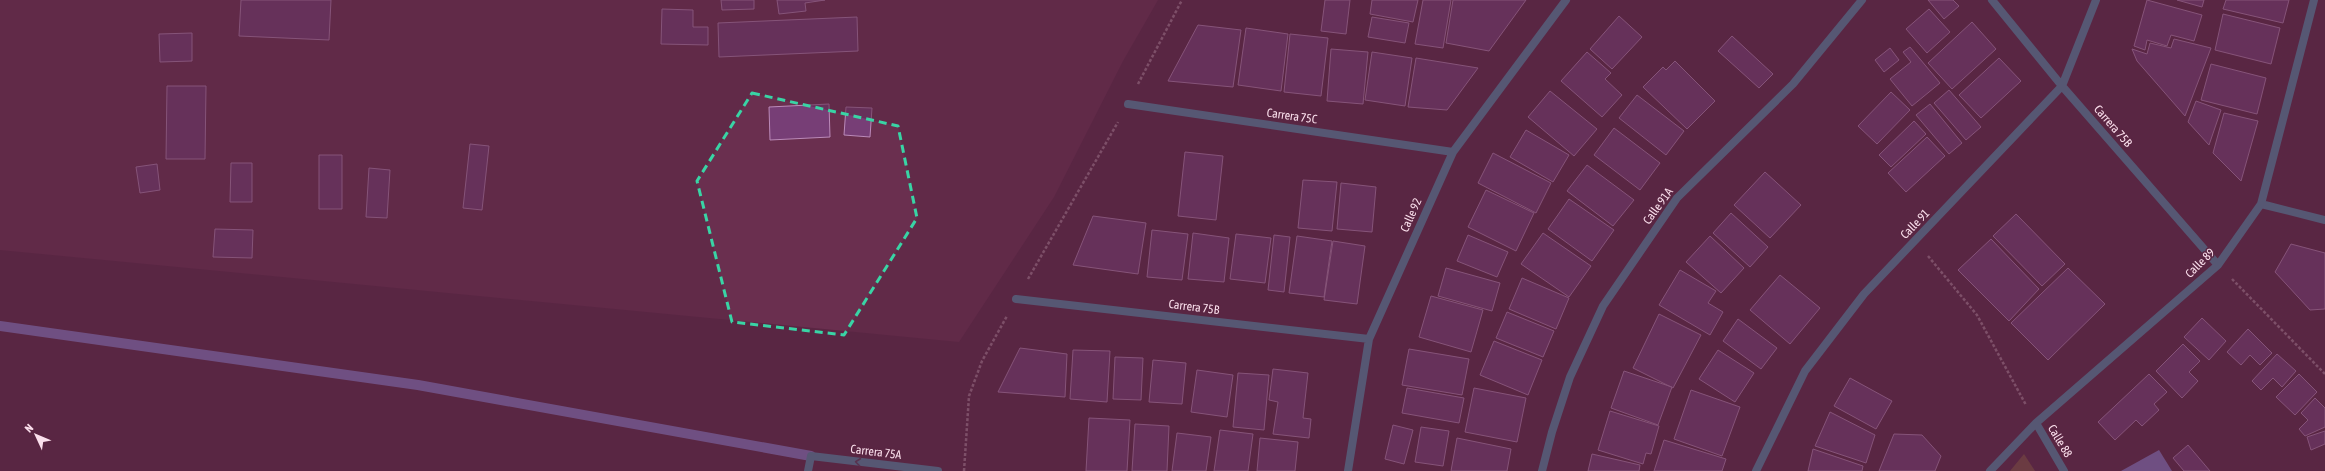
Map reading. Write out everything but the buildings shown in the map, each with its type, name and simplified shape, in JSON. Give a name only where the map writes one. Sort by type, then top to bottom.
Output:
[{"type":"street","name":"Calle 92","points":[[1348,471],[1369,340],[1453,152],[1566,0]]},
{"type":"street","name":"Calle 91A","points":[[1542,471],[1552,432],[1570,378],[1603,306],[1677,198],[1793,84],[1862,0]]},
{"type":"street","name":"Carrera 75B","points":[[1992,0],[2062,86],[2218,265]]},
{"type":"street","name":"Calle 91","points":[[1756,471],[1805,371],[1864,294],[2062,86],[2096,0]]},
{"type":"street","name":"Calle 89","points":[[1990,471],[2036,423],[2218,265],[2261,204],[2314,0]]},
{"type":"street","name":"Carrera 75C","points":[[1128,104],[1453,152]]},
{"type":"street","points":[[2261,204],[2325,220]]},
{"type":"street","name":"Carrera 75B","points":[[1016,299],[1369,340]]},
{"type":"street","name":"Calle 88","points":[[2036,423],[2064,471]]},
{"type":"street","name":"Carrera 75A","points":[[808,471],[811,456],[938,471]]},
{"type":"path","points":[[964,471],[969,396],[982,361],[1128,104],[1182,0]]},
{"type":"path","points":[[1915,241],[1977,314],[2036,423]]},
{"type":"path","points":[[2218,265],[2325,374]]},
{"type":"highlighted area","points":[[752,93],[898,126],[917,218],[844,335],[732,322],[697,181]]},
{"type":"shaded area","points":[[0,0],[1158,0],[1123,61],[1054,197],[959,342],[0,250]]},
{"type":"shaded area","points":[[2159,450],[2172,471],[2121,471]]},
{"type":"shaded area","points":[[2024,454],[2035,471],[2010,471]]},
{"type":"waterway","points":[[0,326],[418,385],[811,456]]}]
